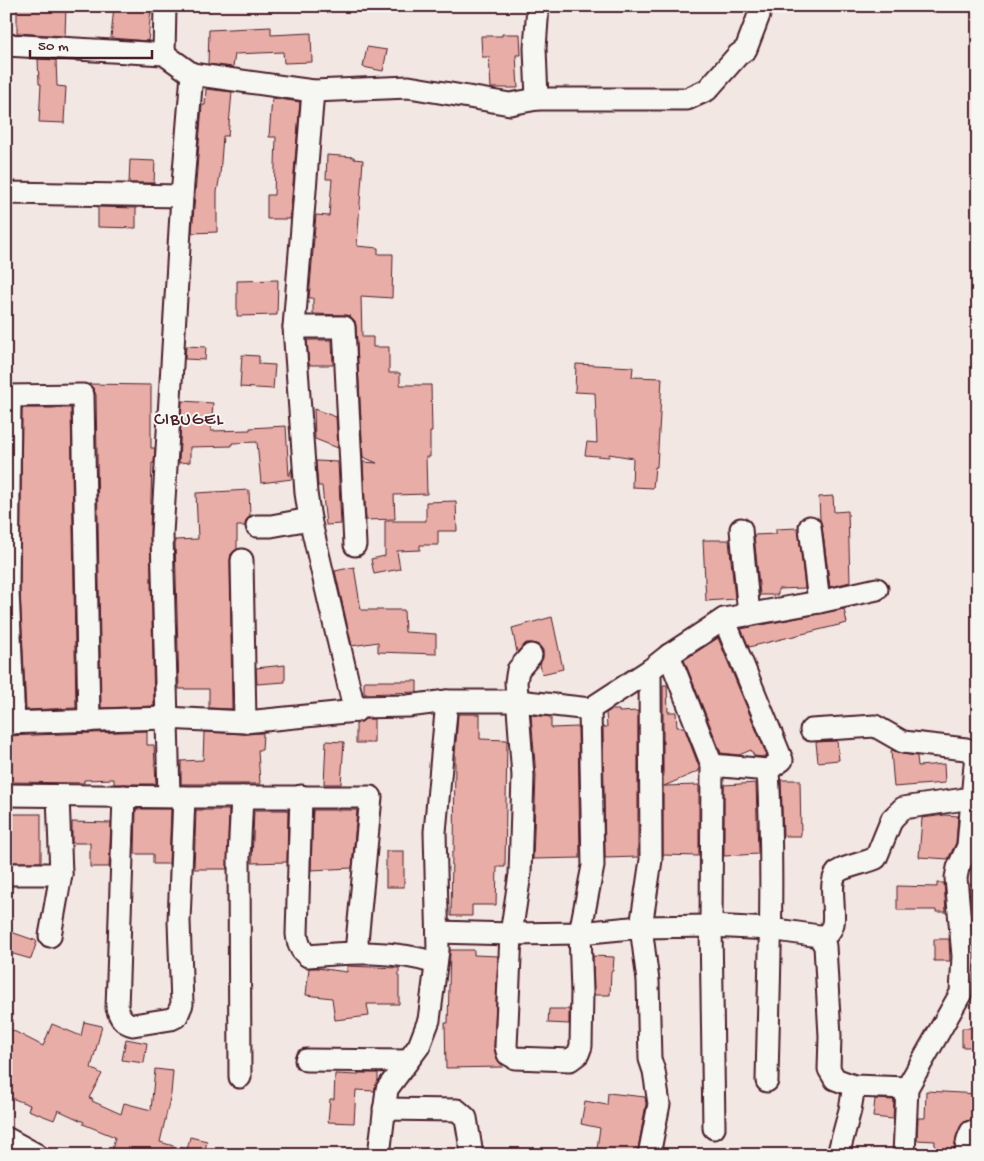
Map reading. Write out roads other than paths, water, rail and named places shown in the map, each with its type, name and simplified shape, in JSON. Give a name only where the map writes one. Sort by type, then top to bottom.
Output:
[{"type":"street","points":[[164,54],[165,6]]},
{"type":"street","points":[[537,99],[535,48],[538,6]]},
{"type":"street","points":[[6,45],[164,54],[192,74],[313,91],[409,87],[510,104],[537,99],[687,99],[707,90],[746,48],[759,15],[759,6]]},
{"type":"street","points":[[124,796],[117,1008],[122,1020],[133,1025],[171,1019],[177,1016],[182,1004],[177,797],[166,718],[162,534],[182,196],[192,74]]},
{"type":"street","points":[[313,91],[294,327],[306,493],[310,519],[356,711]]},
{"type":"street","points":[[6,193],[182,196]]},
{"type":"street","points":[[294,327],[344,327],[355,545]]},
{"type":"street","points":[[89,721],[83,395],[8,396],[10,723],[89,721],[166,718],[245,722],[356,711],[359,707],[408,706],[447,701],[518,701],[590,708],[650,670],[669,655],[724,619],[819,602],[877,589]]},
{"type":"street","points":[[256,526],[271,526],[310,519]]},
{"type":"street","points":[[810,527],[819,602]]},
{"type":"street","points":[[741,529],[749,615]]},
{"type":"street","points":[[242,560],[245,722]]},
{"type":"street","points":[[712,765],[768,770],[782,760],[724,619]]},
{"type":"street","points":[[531,655],[518,670],[516,694],[522,776],[520,874],[511,934],[506,1047],[508,1054],[514,1058],[570,1060],[578,1054],[581,1046],[580,933],[593,866],[590,708]]},
{"type":"street","points":[[669,655],[712,765],[711,926],[714,1128]]},
{"type":"street","points":[[649,1155],[659,1104],[654,1071],[650,1059],[648,981],[641,927],[651,860],[650,670]]},
{"type":"street","points":[[379,1155],[387,1090],[418,1046],[429,1020],[438,932],[435,832],[447,701]]},
{"type":"street","points":[[812,730],[874,726],[903,742],[966,749],[977,753],[968,846],[958,868],[956,878],[963,956],[961,993],[907,1088],[904,1155]]},
{"type":"street","points":[[767,1082],[770,929],[770,801],[768,770]]},
{"type":"street","points":[[6,795],[371,797],[356,952]]},
{"type":"street","points":[[50,936],[61,874],[58,796]]},
{"type":"street","points":[[301,796],[297,934],[302,952],[308,956],[356,952],[415,956],[436,963]]},
{"type":"street","points":[[240,1077],[239,858],[242,797]]},
{"type":"street","points":[[822,939],[831,930],[834,922],[834,876],[838,871],[876,858],[892,818],[904,808],[972,798]]},
{"type":"street","points":[[6,874],[61,874]]},
{"type":"street","points":[[438,932],[580,933],[641,927],[711,926],[770,929],[819,936],[825,946],[830,1027],[829,1069],[835,1080],[854,1086],[907,1088]]},
{"type":"street","points":[[306,1060],[407,1061]]},
{"type":"street","points":[[838,1155],[850,1110],[854,1086]]},
{"type":"street","points":[[384,1109],[457,1110],[466,1118],[472,1155]]},
{"type":"street","points":[[965,1155],[971,1132],[978,1132]]},
{"type":"street","points":[[6,1138],[37,1155]]},
{"type":"district","name":"CIBUGEL","points":[[189,418]]}]
